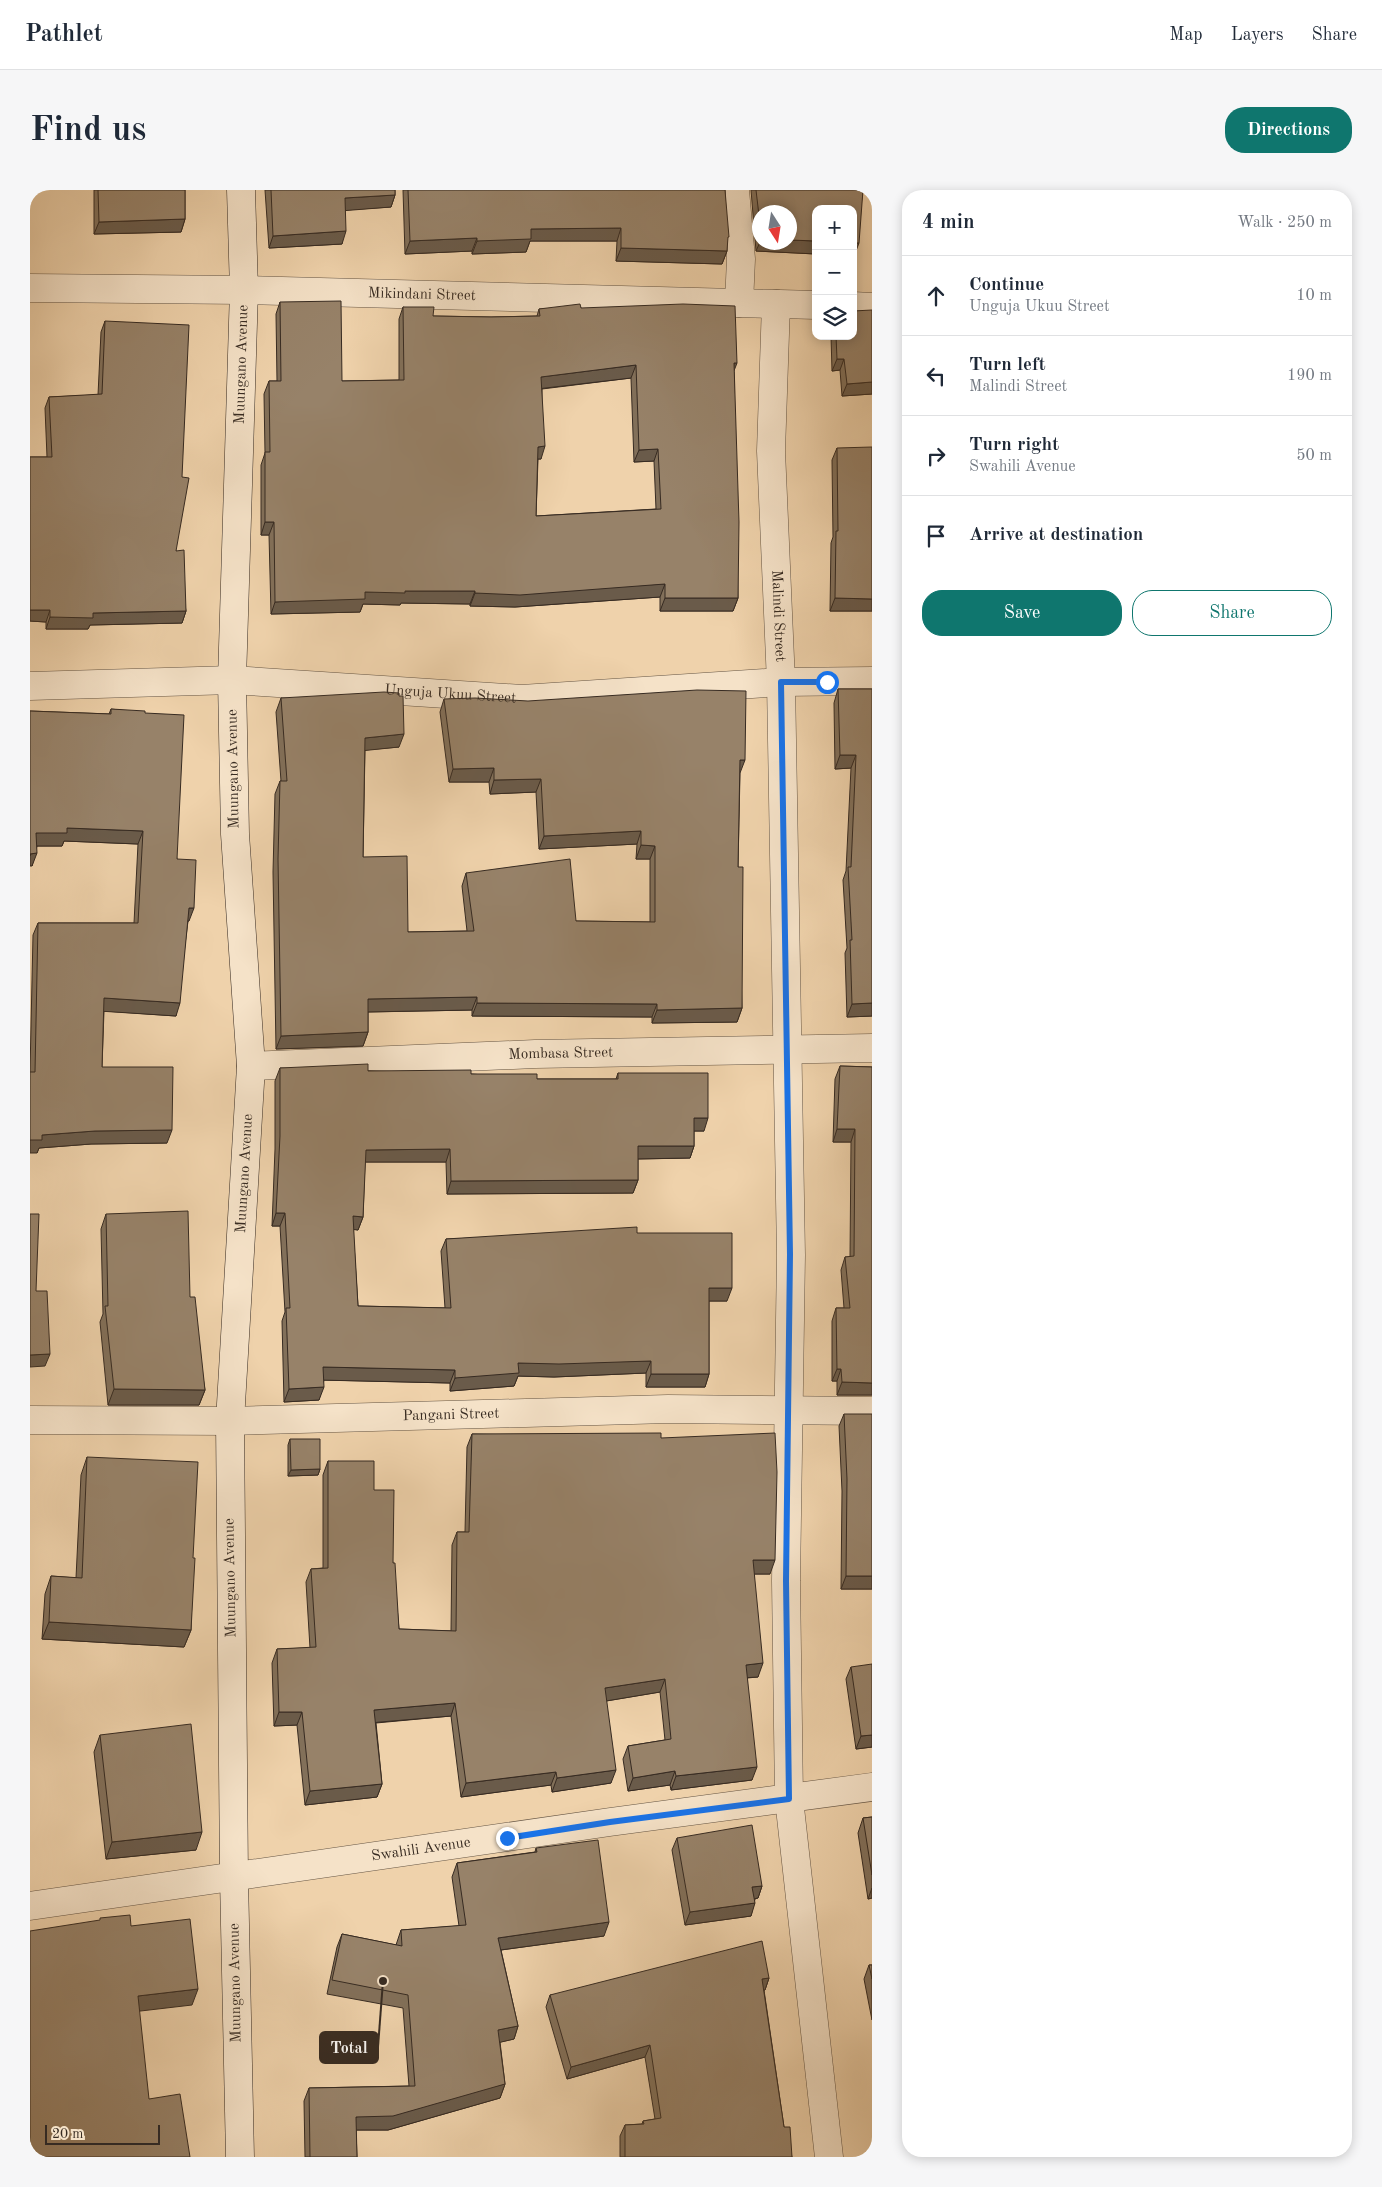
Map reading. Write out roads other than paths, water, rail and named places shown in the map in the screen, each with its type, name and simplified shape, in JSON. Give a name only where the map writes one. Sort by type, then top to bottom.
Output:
[{"type":"street","name":"Muungano Avenue","points":[[240,2157],[234,1878],[230,1421],[251,1066],[235,834],[232,680],[244,290],[241,190]]},
{"type":"street","points":[[735,190],[741,259],[739,303]]},
{"type":"street","name":"Mikindani Street","points":[[30,288],[244,290],[812,305]]},
{"type":"street","name":"Malindi Street","points":[[776,304],[771,451],[781,682],[788,1048],[790,1254],[786,1581],[789,1799],[829,2157]]},
{"type":"street","points":[[857,306],[872,306]]},
{"type":"street","name":"Unguja Ukuu Street","points":[[30,686],[232,680],[522,699],[781,682],[872,681]]},
{"type":"street","name":"Mombasa Street","points":[[251,1066],[535,1054],[872,1048]]},
{"type":"street","name":"Pangani Street","points":[[30,1420],[230,1421],[668,1409],[872,1411]]},
{"type":"street","name":"Swahili Avenue","points":[[30,1906],[234,1878],[610,1822],[872,1787]]},
{"type":"place","name":"Total","points":[[383,1981]]}]
